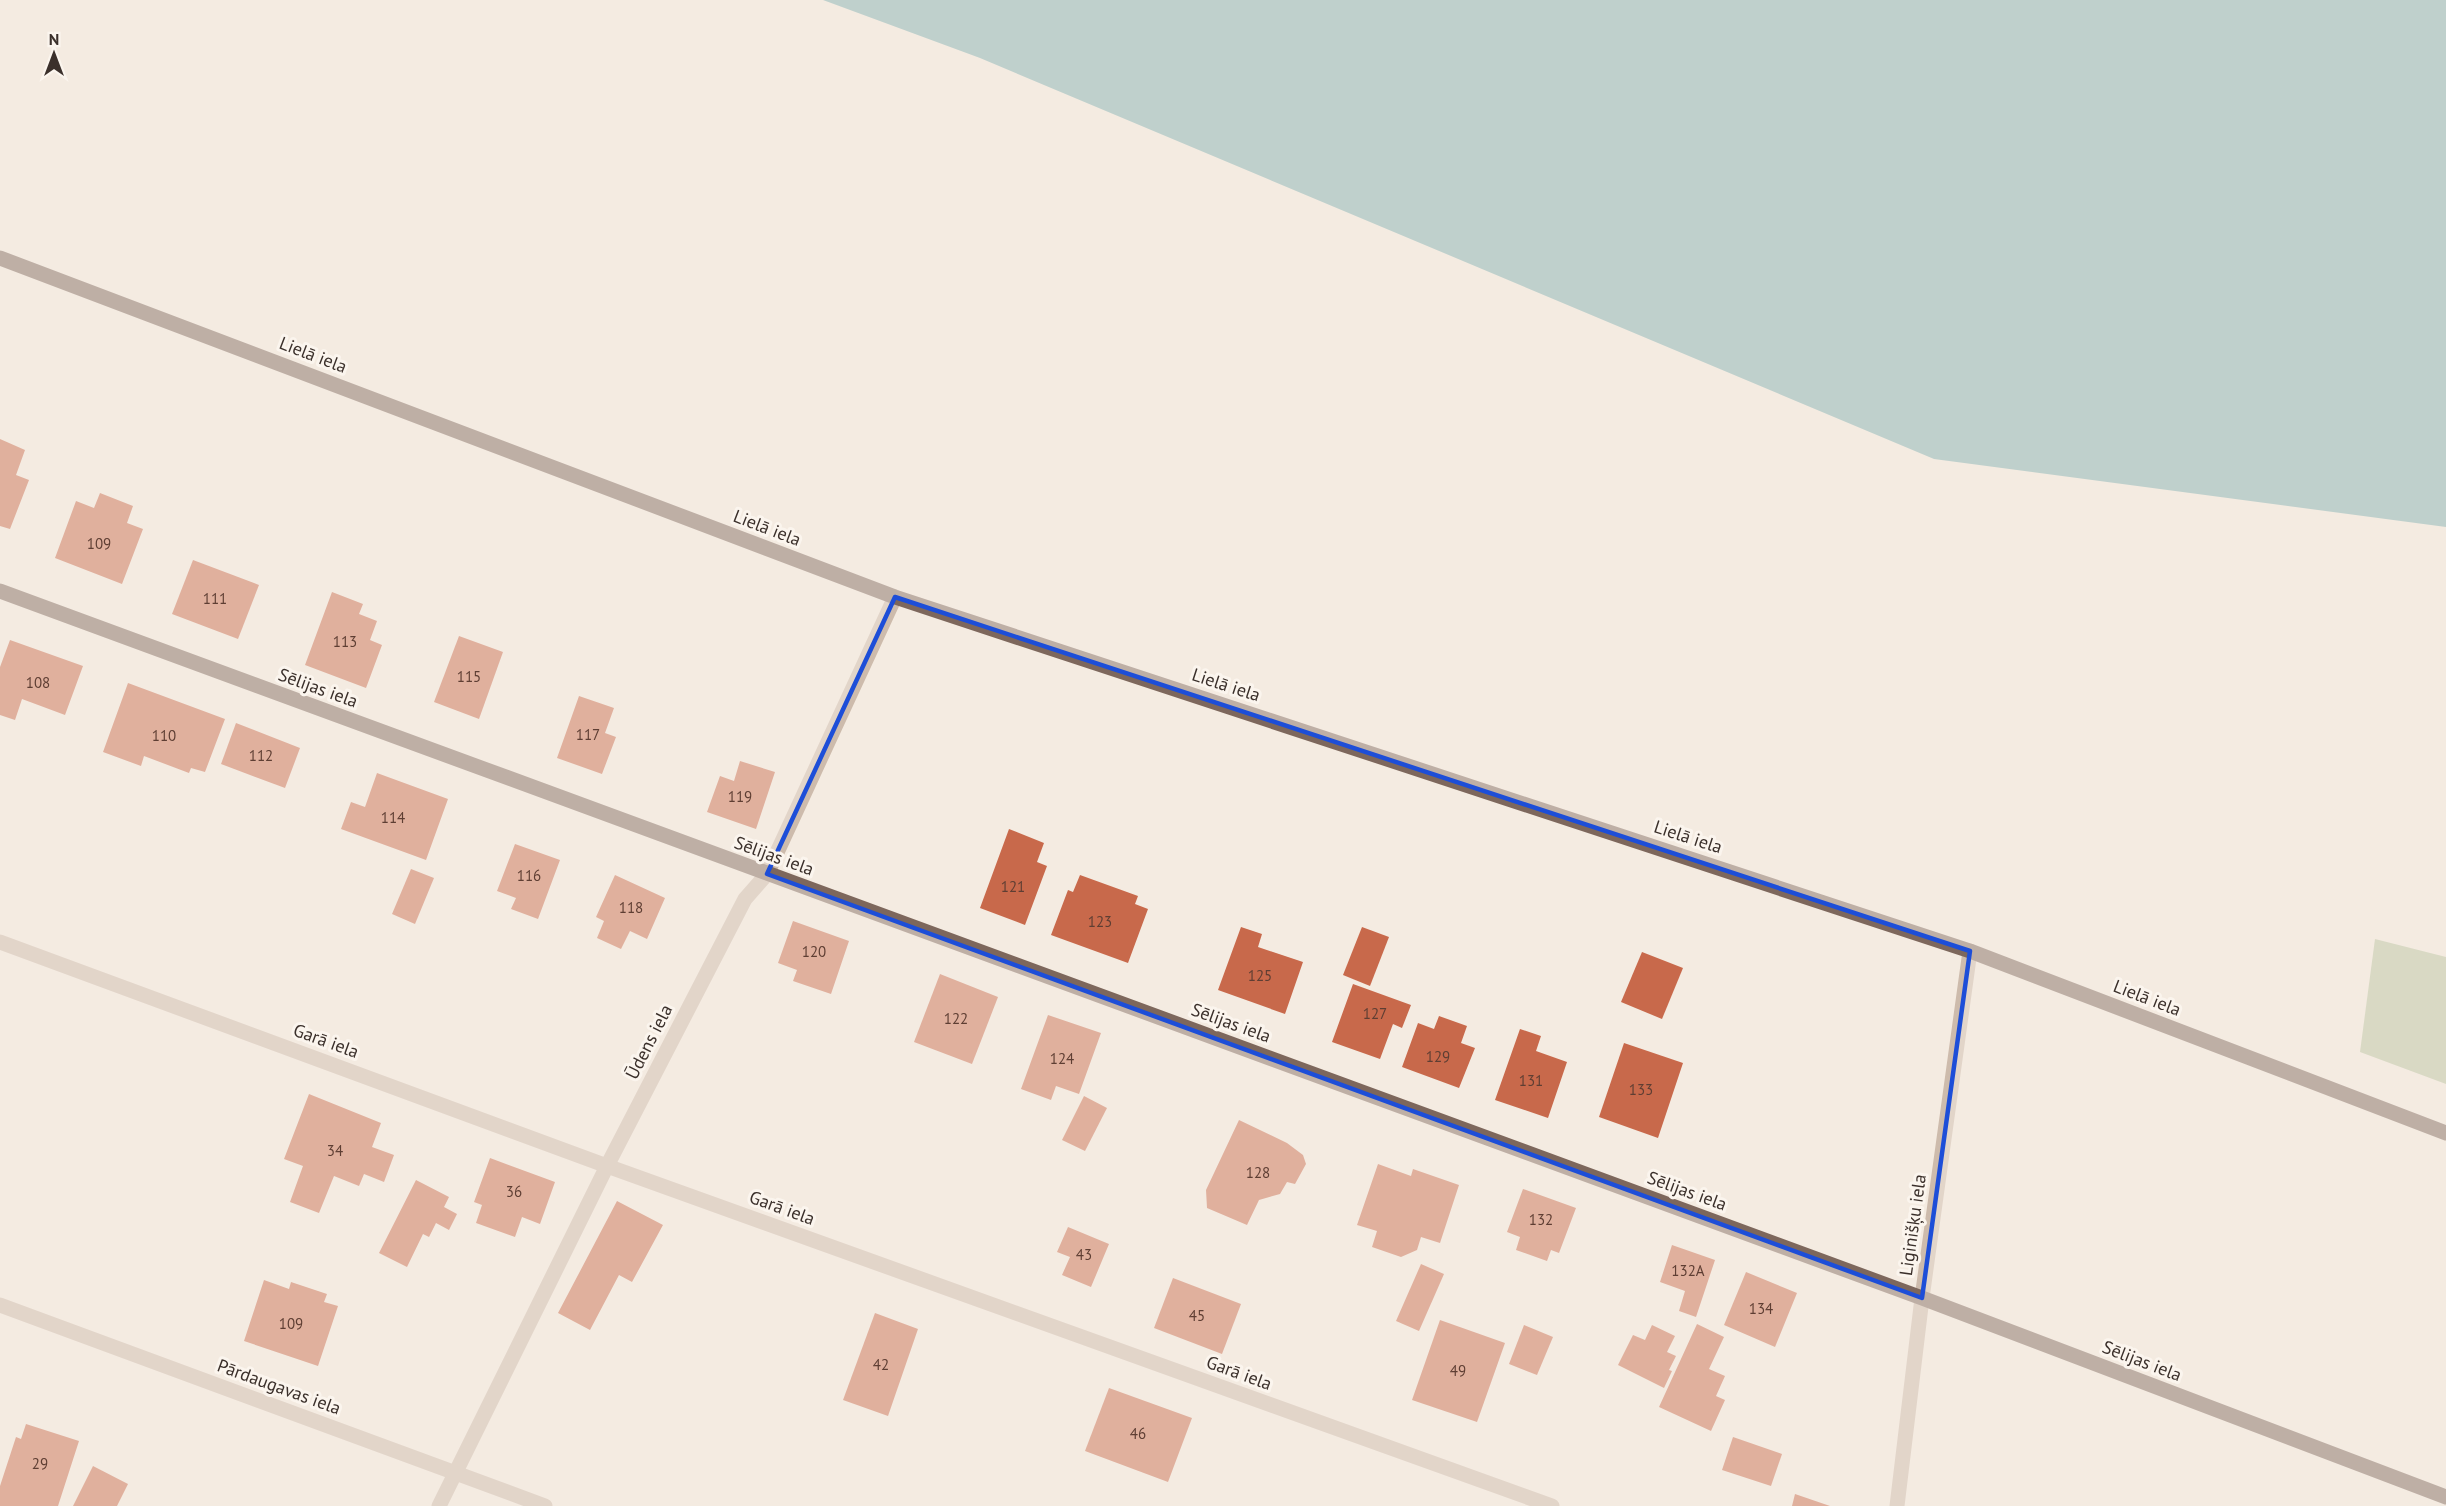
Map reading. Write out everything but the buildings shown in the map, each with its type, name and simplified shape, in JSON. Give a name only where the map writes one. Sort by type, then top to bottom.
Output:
[{"type":"main road","name":"Lielā iela","points":[[0,258],[895,597],[1970,951],[2446,1133]]},
{"type":"main road","name":"Sēlijas iela","points":[[0,591],[1922,1298],[2446,1497]]},
{"type":"street","name":"Ūdens iela","points":[[439,1506],[608,1166],[745,899],[767,874],[895,597]]},
{"type":"street","name":"Garā iela","points":[[0,942],[608,1166],[1552,1506]]},
{"type":"street","name":"Liginišķu iela","points":[[1897,1506],[1922,1298],[1970,951]]},
{"type":"street","name":"Pārdaugavas iela","points":[[0,1305],[545,1506]]},
{"type":"highlighted area","points":[[895,597],[1970,951],[1922,1298],[767,874]]},
{"type":"green space","points":[[2375,939],[2446,957],[2446,1084],[2360,1052]]},
{"type":"water","points":[[823,0],[2446,0],[2446,527],[1934,459],[980,58]]}]
